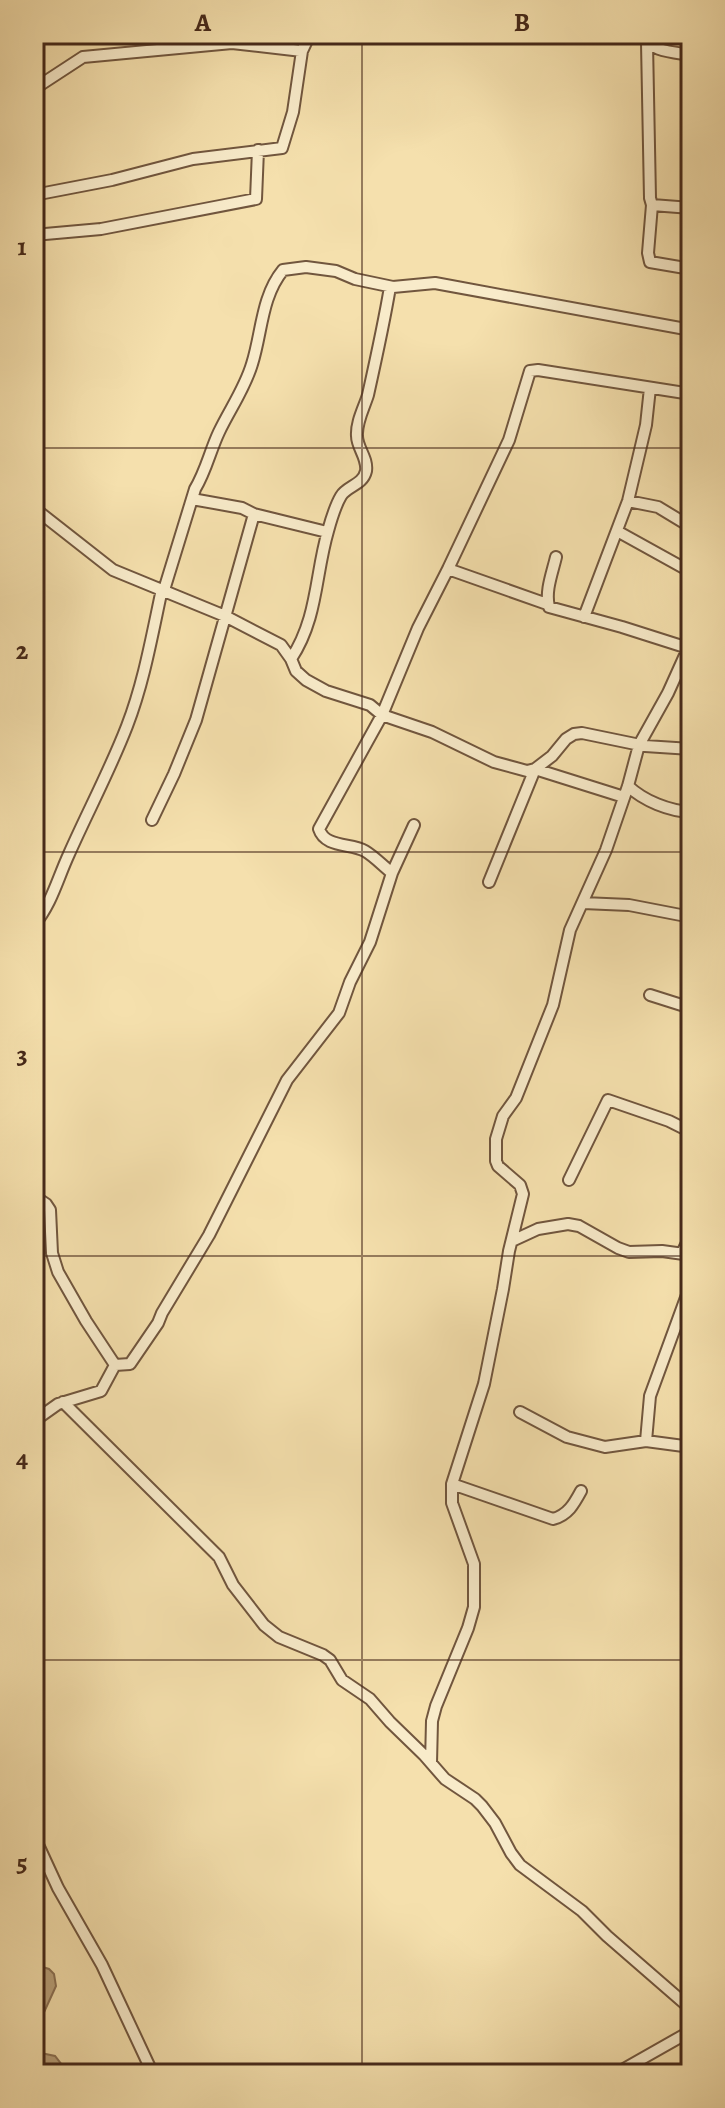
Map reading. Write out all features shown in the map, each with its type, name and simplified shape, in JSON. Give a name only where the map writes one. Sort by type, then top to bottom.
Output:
[{"type":"street","points":[[34,195],[112,180],[193,159],[282,148],[293,112],[302,51],[310,34]]},
{"type":"street","points":[[644,39],[659,49],[691,55]]},
{"type":"street","points":[[644,39],[652,205],[648,253],[650,262],[691,269]]},
{"type":"street","points":[[34,89],[83,57],[232,43],[302,51]]},
{"type":"street","points":[[34,235],[101,229],[256,199],[258,150]]},
{"type":"street","points":[[652,205],[691,208]]},
{"type":"street","points":[[34,925],[46,910],[128,724],[163,590],[192,499],[218,433],[252,367],[264,310],[273,282],[283,270],[306,267],[336,271],[390,287],[435,283],[691,330]]},
{"type":"street","points":[[291,659],[303,641],[316,599],[327,532],[342,493],[358,484],[366,473],[365,458],[356,438],[390,287]]},
{"type":"street","points":[[392,873],[364,850],[331,842],[321,835],[319,829],[382,715],[418,628],[509,440],[530,371],[691,394]]},
{"type":"street","points":[[584,617],[628,501],[646,425],[650,388]]},
{"type":"street","points":[[192,499],[242,508],[254,514],[327,532]]},
{"type":"street","points":[[628,501],[658,507],[691,527]]},
{"type":"street","points":[[34,508],[113,570],[225,616],[281,645],[296,671],[326,691],[370,705],[382,715],[432,732],[494,762],[527,771],[535,769],[624,797]]},
{"type":"street","points":[[152,820],[196,720],[254,514]]},
{"type":"street","points":[[617,531],[691,572]]},
{"type":"street","points":[[547,604],[547,590],[556,557]]},
{"type":"street","points":[[431,1763],[432,1721],[436,1706],[474,1607],[474,1564],[452,1503],[452,1484],[484,1384],[523,1191],[498,1166],[496,1139],[503,1116],[516,1098],[553,1005],[570,930],[606,850],[639,745],[668,693],[689,645],[553,609],[547,604],[448,569]]},
{"type":"street","points":[[489,882],[535,769],[574,734],[597,735],[639,745],[691,749]]},
{"type":"street","points":[[628,786],[645,798],[689,814]]},
{"type":"street","points":[[115,1365],[130,1364],[158,1323],[209,1235],[287,1080],[339,1013],[370,942],[392,873],[414,825]]},
{"type":"street","points":[[583,903],[639,906],[691,917]]},
{"type":"street","points":[[650,995],[691,1008]]},
{"type":"street","points":[[569,1180],[608,1100],[691,1132]]},
{"type":"street","points":[[34,1196],[50,1210],[52,1253],[58,1272],[115,1365]]},
{"type":"street","points":[[511,1242],[538,1229],[568,1224],[579,1226],[629,1252],[686,1254],[691,1235]]},
{"type":"street","points":[[646,1441],[650,1396],[691,1284]]},
{"type":"street","points":[[34,1421],[63,1402],[101,1391],[115,1365]]},
{"type":"street","points":[[63,1402],[219,1557],[233,1585],[264,1625],[279,1637],[330,1660],[342,1680],[370,1699],[445,1779],[482,1806],[520,1865],[582,1911],[691,2009]]},
{"type":"street","points":[[520,1412],[567,1437],[605,1447],[646,1441],[691,1447]]},
{"type":"street","points":[[452,1484],[553,1519],[574,1506],[581,1491]]},
{"type":"street","points":[[34,1836],[58,1888],[102,1965],[153,2074]]},
{"type":"street","points":[[615,2074],[691,2031]]},
{"type":"shaded area","points":[[36,1965],[54,1974],[56,1986],[35,2032],[36,2052],[55,2056],[69,2074],[34,2074]]}]
